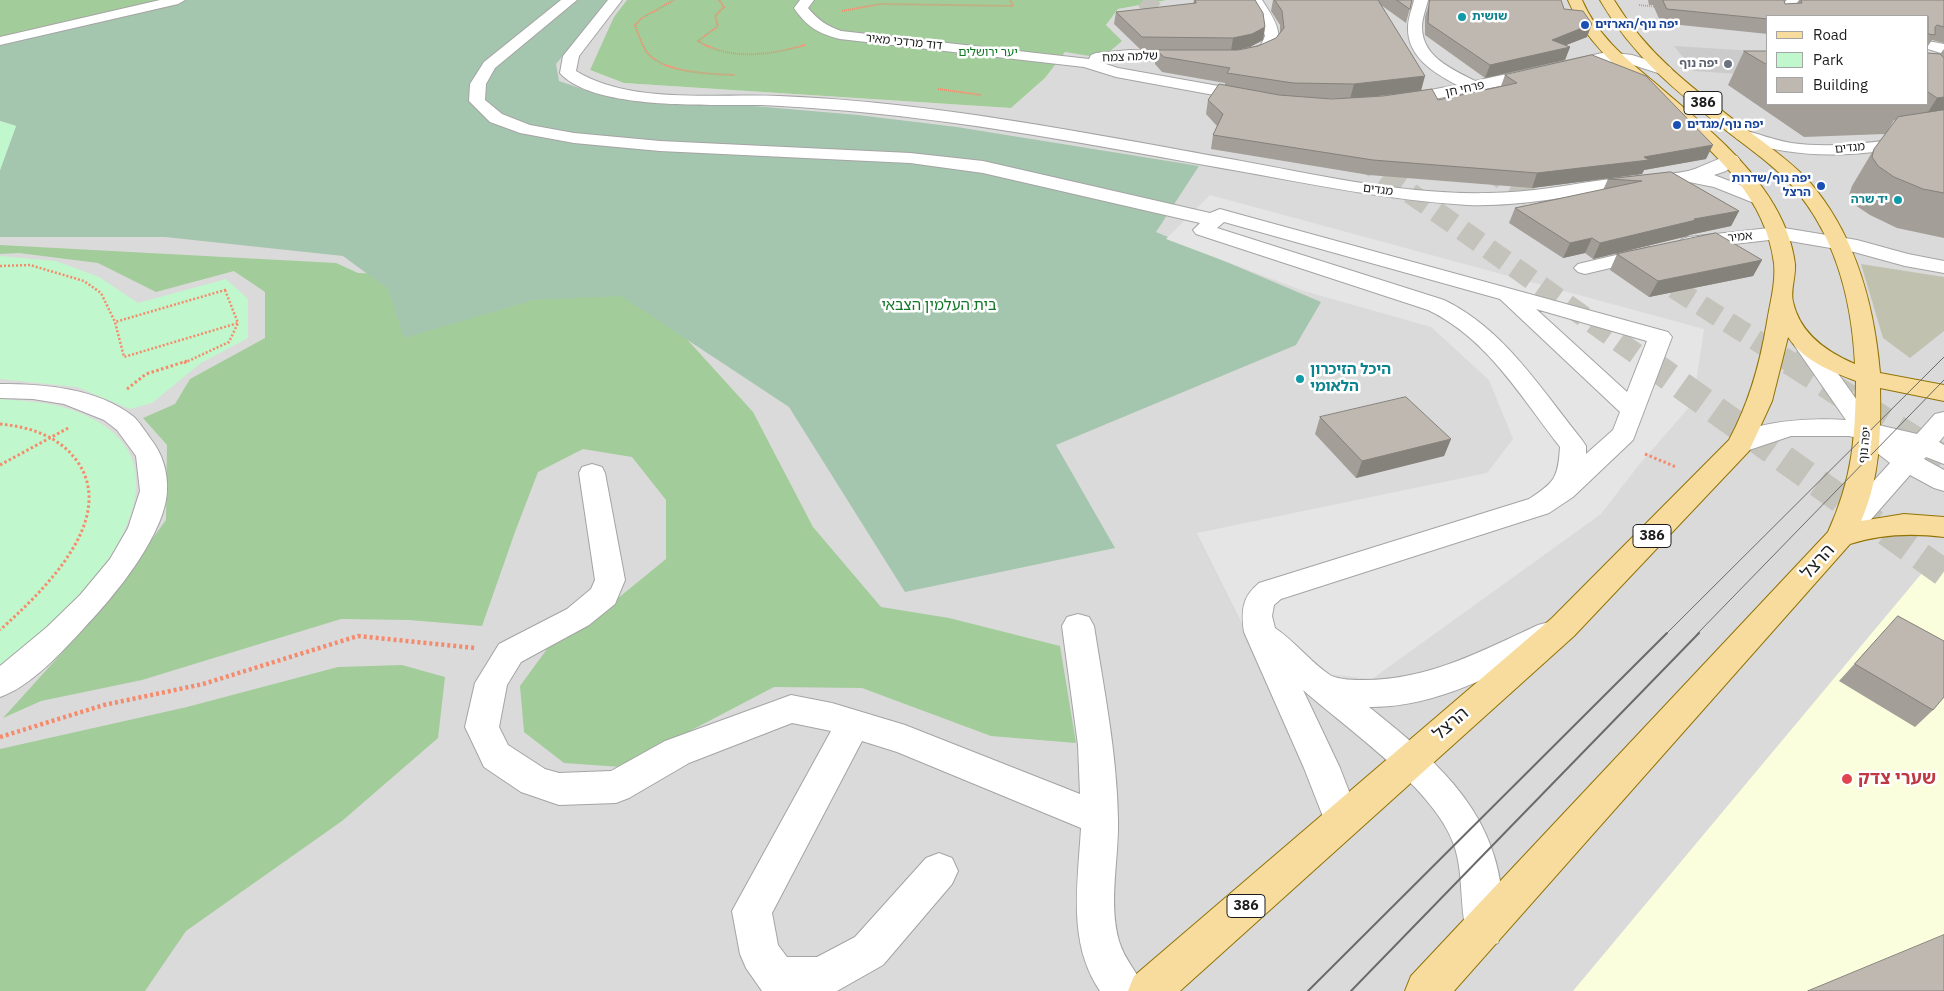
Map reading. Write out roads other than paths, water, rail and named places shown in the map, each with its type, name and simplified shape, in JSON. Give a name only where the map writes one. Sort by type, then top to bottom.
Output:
[{"type":"main road","name":"386","points":[[1575,0],[1593,30],[1615,57],[1731,160],[1759,199],[1778,233],[1784,263],[1776,343],[1753,420],[1740,445]]},
{"type":"main road","name":"יפה נוף","points":[[1607,0],[1625,29],[1664,70],[1790,173],[1815,200],[1839,243],[1856,288],[1866,339],[1868,376],[1868,432],[1860,488],[1840,537]]},
{"type":"main road","points":[[1781,300],[1806,346],[1827,358],[1868,376],[1911,388],[1944,393]]},
{"type":"main road","points":[[1866,339],[1878,355],[1911,388],[1944,414]]},
{"type":"main road","name":"הרצל","points":[[1149,991],[1408,761],[1563,627],[1740,445]]},
{"type":"main road","points":[[1840,537],[1865,528],[1891,524],[1910,523],[1944,527]]},
{"type":"main road","name":"הרצל","points":[[1426,991],[1840,537]]},
{"type":"street","points":[[0,41],[178,0]]},
{"type":"street","points":[[570,0],[489,65],[478,84],[477,101],[496,118],[526,129],[574,138],[641,144],[910,158],[983,167],[1214,220]]},
{"type":"street","name":"מגדים","points":[[615,0],[571,56],[568,73],[577,81],[609,92],[680,99],[781,101],[932,115],[1078,137],[1355,187],[1446,197],[1514,199],[1710,171],[1731,160]]},
{"type":"street","points":[[1224,58],[1255,55],[1272,44],[1273,37],[1268,20],[1255,0]]},
{"type":"street","points":[[1421,0],[1414,29],[1419,46],[1440,70],[1474,87]]},
{"type":"street","points":[[1786,15],[1784,8],[1786,5],[1796,0]]},
{"type":"street","name":"דוד מרדכי מאיר","points":[[804,4],[820,29],[840,35],[1086,63]]},
{"type":"street","points":[[1929,45],[1944,49]]},
{"type":"street","name":"שלמה צמח","points":[[1086,63],[1096,58],[1115,55],[1206,58]]},
{"type":"street","name":"פרחי חן","points":[[1386,103],[1419,99],[1600,58],[1615,57],[1664,70]]},
{"type":"street","points":[[1086,63],[1116,72],[1266,100]]},
{"type":"street","points":[[1891,130],[1910,142]]},
{"type":"street","name":"מגדים","points":[[1743,135],[1777,147],[1815,152],[1944,137]]},
{"type":"street","name":"מגדים","points":[[1790,173],[1801,160],[1815,152]]},
{"type":"street","name":"מגדים","points":[[1681,176],[1719,182],[1759,199]]},
{"type":"street","points":[[1342,820],[1322,768],[1260,632],[1257,616],[1259,600],[1270,591],[1539,506],[1563,490],[1624,434],[1660,337],[1220,215],[1203,230],[1436,305],[1459,316],[1494,346],[1572,446],[1572,463],[1563,490]]},
{"type":"street","name":"אמיר","points":[[1586,268],[1696,242],[1778,233],[1839,243],[1944,268]]},
{"type":"street","points":[[1506,294],[1633,410]]},
{"type":"street","points":[[1806,346],[1868,432],[1880,444],[1924,453],[1944,482]]},
{"type":"street","points":[[0,392],[48,394],[86,402],[117,416],[137,433],[150,457],[154,483],[148,516],[130,552],[88,607],[26,665],[0,684]]},
{"type":"street","name":"הרצל","points":[[1840,537],[1924,453],[1944,420]]},
{"type":"street","points":[[1740,445],[1765,434],[1791,428],[1822,427],[1868,432]]},
{"type":"street","points":[[592,473],[610,580],[604,596],[578,617],[510,653],[491,683],[482,727],[496,756],[534,781],[559,790],[616,787],[677,752],[791,709],[832,717],[905,740],[1100,819]]},
{"type":"street","points":[[1078,626],[1095,745],[1100,819],[1095,916],[1099,941],[1110,970],[1125,991]]},
{"type":"street","points":[[1322,687],[1345,694],[1372,696],[1406,692],[1451,678],[1563,627]]},
{"type":"street","points":[[1260,632],[1408,761],[1446,800],[1467,832],[1482,888],[1484,929]]},
{"type":"street","points":[[853,724],[752,911],[760,954],[777,977],[820,978],[869,951],[939,871]]},
{"type":"tunnel","points":[[1143,0],[1184,31]]},
{"type":"tunnel","points":[[1358,156],[1649,363]]},
{"type":"tunnel","points":[[1485,168],[1792,363]]},
{"type":"tunnel","points":[[1647,361],[1944,573]]},
{"type":"tunnel","points":[[1790,361],[1944,459]]},
{"type":"tram line","points":[[1666,634],[1944,357]]},
{"type":"tram line","points":[[1697,634],[1944,380]]},
{"type":"tram line","points":[[1308,991],[1667,633]]},
{"type":"tram line","points":[[1351,991],[1699,633]]},
{"type":"place","name":"שושית","points":[[1462,17]]},
{"type":"place","name":"יפה נוף/הארזים","points":[[1585,25]]},
{"type":"place","name":"יפה נוף","points":[[1728,64]]},
{"type":"place","name":"יפה נוף/מגדים","points":[[1677,125]]},
{"type":"place","name":"יפה נוף/שדרות הרצל","points":[[1821,186]]},
{"type":"place","name":"יד שרה","points":[[1898,200]]},
{"type":"place","name":"היכל הזיכרון הלאומי","points":[[1300,379]]},
{"type":"place","name":"שערי צדק","points":[[1847,779]]},
{"type":"park label","name":"יער ירושלים","points":[[988,53]]},
{"type":"park label","name":"בית העלמין הצבאי","points":[[939,306]]}]
